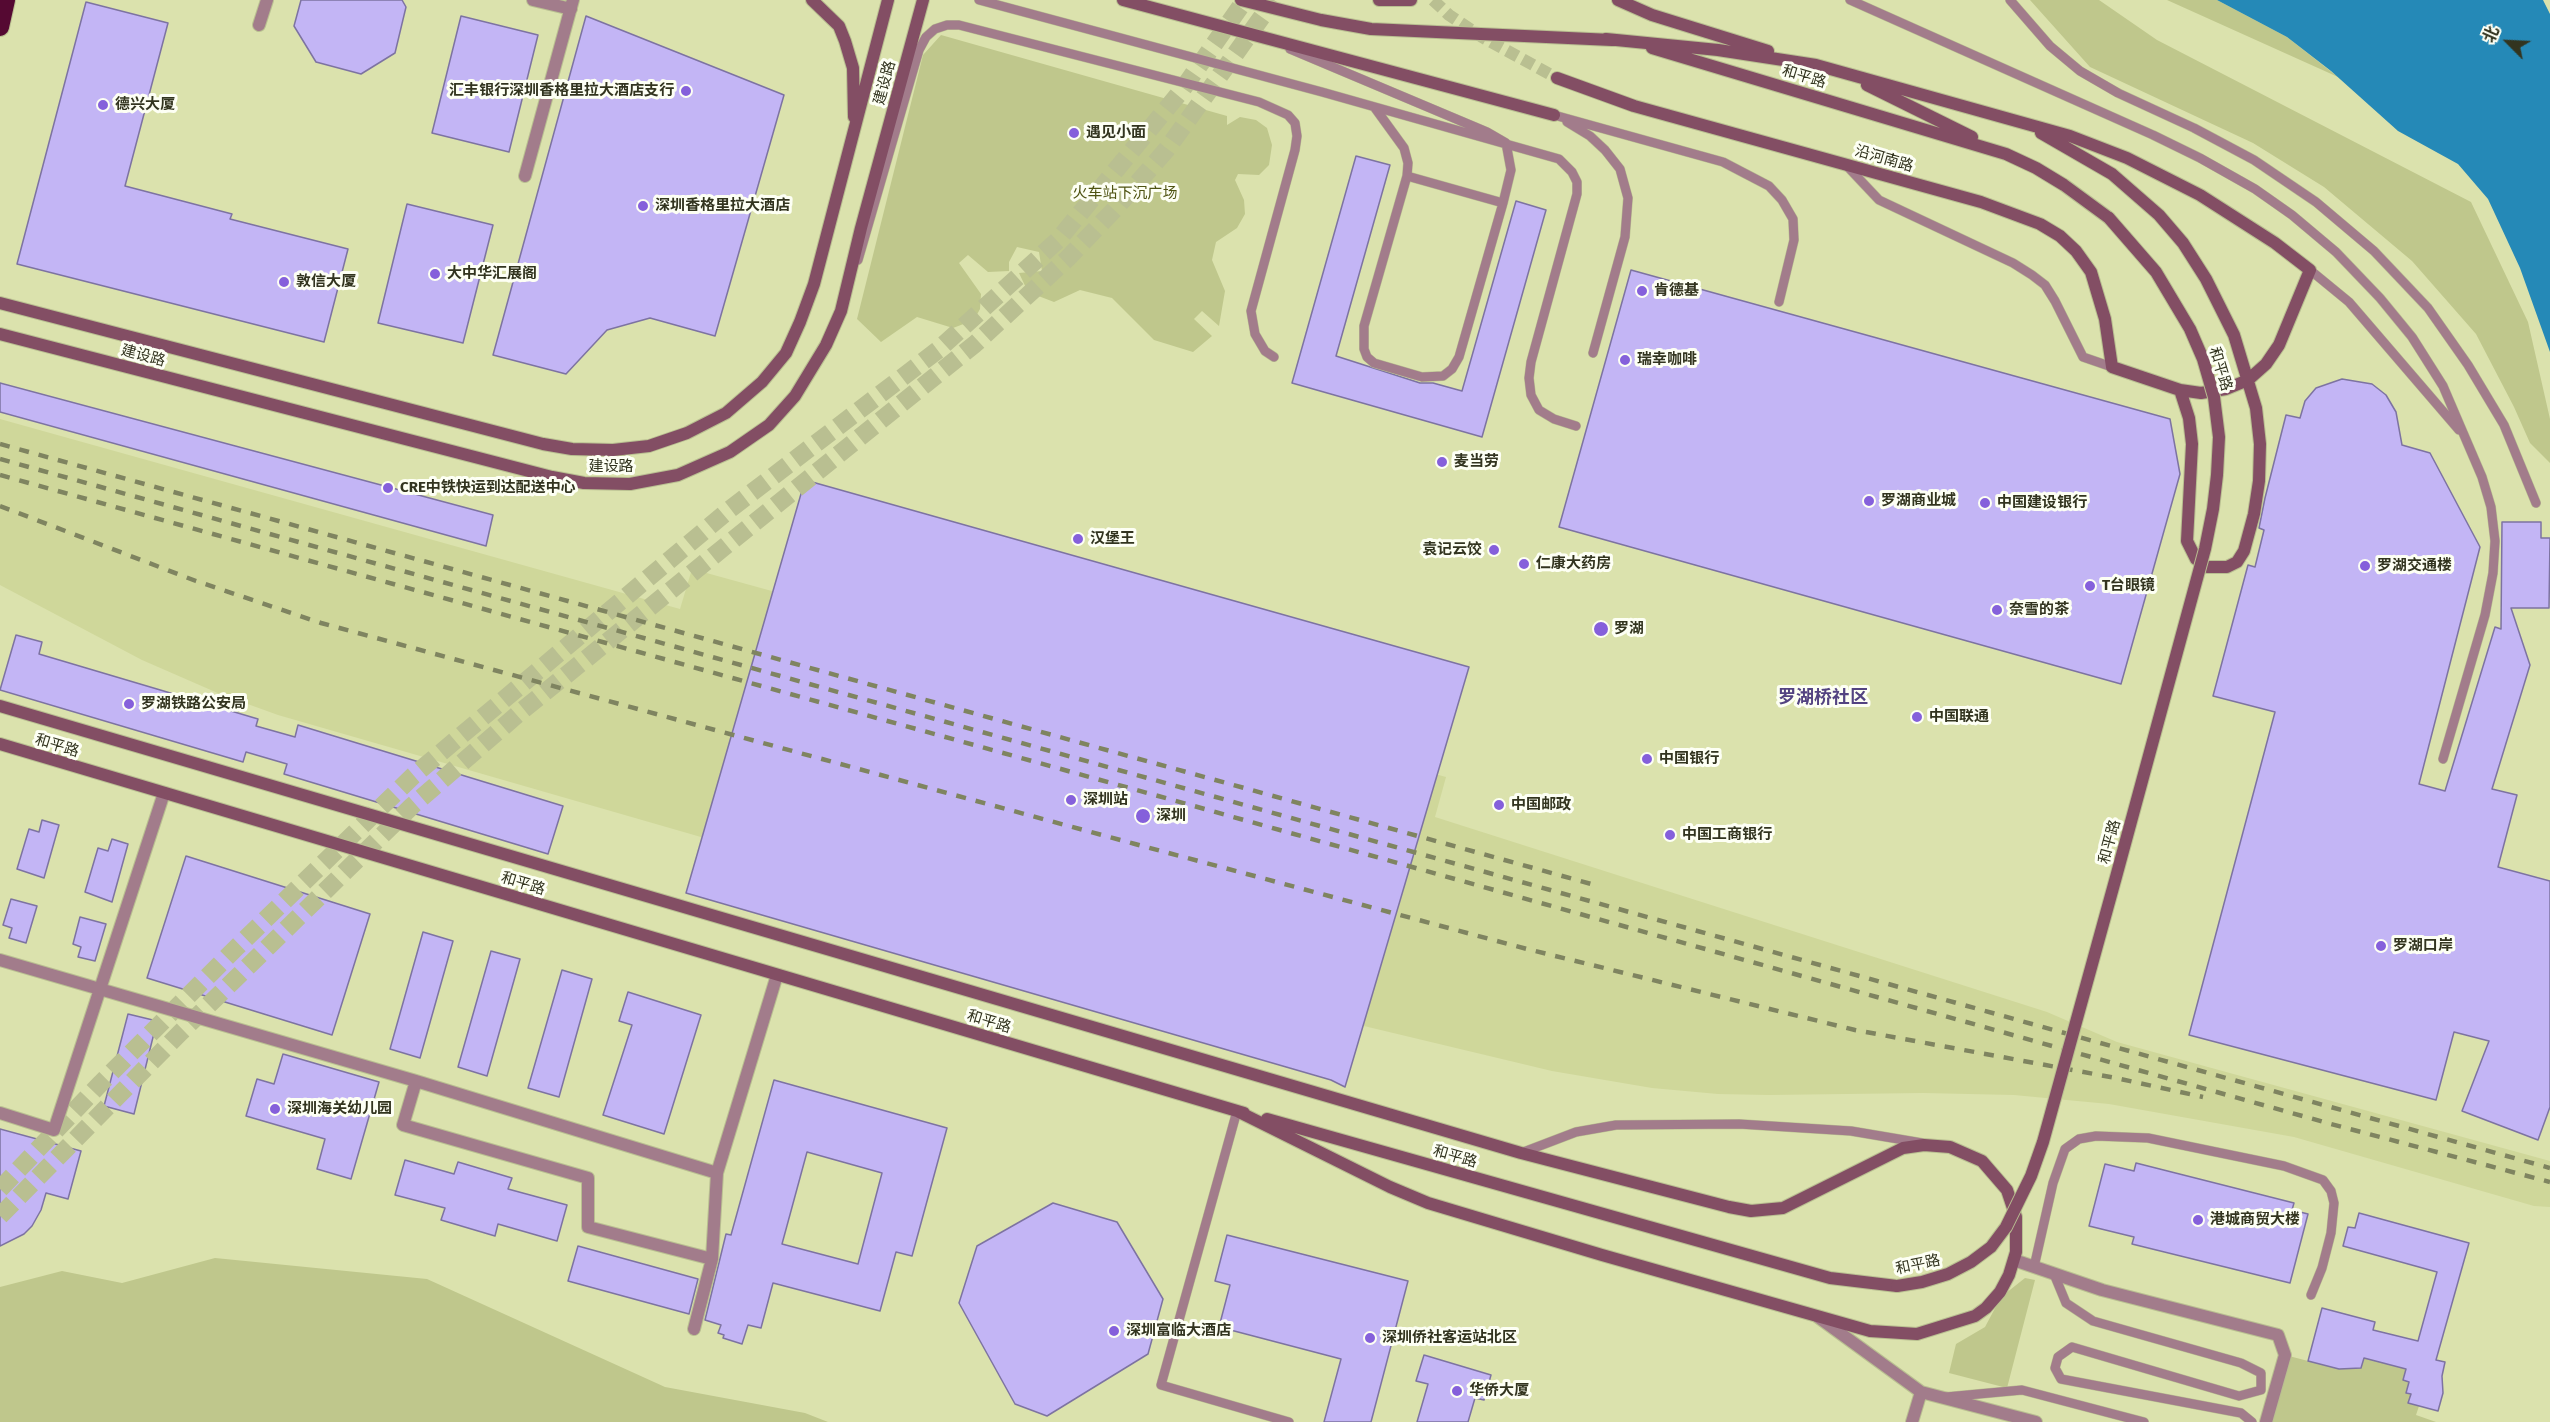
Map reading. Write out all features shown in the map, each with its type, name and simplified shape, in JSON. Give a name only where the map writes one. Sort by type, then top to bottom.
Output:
[{"type":"highway","points":[[0,27],[6,0]]},
{"type":"main road","points":[[812,0],[839,26],[845,41],[853,68],[854,132]]},
{"type":"main road","name":"建设路","points":[[0,303],[543,444],[572,449],[613,450],[649,446],[687,433],[726,413],[762,382],[786,352],[814,284],[888,0]]},
{"type":"main road","name":"建设路","points":[[0,334],[552,477],[584,483],[630,484],[678,475],[730,452],[769,425],[795,396],[826,345],[841,310],[923,0]]},
{"type":"main road","points":[[1123,0],[1554,115]]},
{"type":"main road","name":"和平路","points":[[0,744],[1237,1111],[1830,1278],[1897,1286],[1922,1282],[1948,1274],[1971,1262],[1991,1247],[2006,1227],[2031,1176],[2043,1142],[2205,549],[2217,475],[2218,437],[2214,397],[2194,339],[2173,298],[2156,272],[2109,218],[2064,185],[2006,154],[1688,57],[1606,39],[1371,29],[1322,20],[1241,0]]},
{"type":"main road","points":[[1379,0],[1411,0]]},
{"type":"main road","points":[[1618,0],[1690,28],[2070,136],[2137,163],[2200,195],[2274,243],[2310,270],[2279,345],[2266,364],[2248,380],[2226,389],[2201,393],[2180,390],[2112,367]]},
{"type":"main road","points":[[1606,39],[1718,50],[1816,65],[1876,89],[2006,154]]},
{"type":"main road","name":"沿河南路","points":[[1557,78],[1634,106],[2012,212],[2060,236],[2076,251],[2091,272],[2105,319],[2112,367]]},
{"type":"main road","points":[[1995,113],[2037,131],[2112,174],[2159,214],[2183,243],[2206,279],[2234,335],[2256,408],[2260,444],[2259,481],[2247,543],[2237,562],[2227,567],[2207,567],[2191,553],[2187,541],[2192,444],[2189,418],[2180,390]]},
{"type":"main road","name":"和平路","points":[[0,706],[1521,1153],[1729,1207],[1764,1211],[1792,1204],[1903,1148],[1924,1145],[1943,1146],[1963,1151],[1982,1161],[2007,1190],[2015,1208],[2017,1226],[2014,1260],[2007,1280],[1996,1298],[1981,1313],[1925,1333],[1900,1335],[1870,1331],[1428,1203],[1390,1187],[1237,1111]]},
{"type":"street","points":[[259,25],[267,0]]},
{"type":"street","points":[[525,176],[572,5],[533,0]]},
{"type":"street","points":[[0,1113],[54,1130],[164,793]]},
{"type":"street","points":[[0,960],[416,1081],[717,1173]]},
{"type":"street","points":[[694,1329],[712,1260],[717,1173],[777,975]]},
{"type":"street","points":[[416,1081],[403,1125],[588,1178],[588,1227],[712,1260]]},
{"type":"street","points":[[2014,1260],[2102,1290],[2278,1335],[2285,1355],[2266,1422]]},
{"type":"street","points":[[1818,1317],[1921,1392],[2036,1422]]},
{"type":"street","points":[[1912,1422],[1921,1392]]},
{"type":"lane","points":[[979,0],[1311,88],[1559,159],[1572,172],[1577,182],[1574,207],[1529,378],[1531,395],[1539,410],[1554,419],[1576,426]]},
{"type":"lane","points":[[1850,0],[2153,135],[2255,189],[2283,208],[2336,252],[2380,298],[2412,337],[2443,386],[2467,440],[2491,507],[2495,541],[2493,573],[2485,615],[2443,759]]},
{"type":"lane","points":[[2010,0],[2050,46],[2080,71],[2118,93],[2194,128],[2254,160],[2316,202],[2374,251],[2428,308],[2468,365],[2504,425],[2536,503]]},
{"type":"lane","points":[[841,310],[866,239],[919,50],[926,37],[935,29],[947,25],[959,25],[1259,102],[1288,115],[1295,123],[1297,136],[1295,150],[1251,311],[1255,334],[1265,351],[1274,357]]},
{"type":"lane","points":[[1264,38],[1487,132],[1506,143],[1511,170],[1503,203],[1459,357],[1452,369],[1443,376],[1422,377],[1374,363],[1367,357],[1363,338],[1407,176],[1408,163],[1404,148],[1375,108]]},
{"type":"lane","points":[[1554,115],[1723,162],[1769,186],[1782,200],[1793,219],[1794,240],[1779,302]]},
{"type":"lane","points":[[1554,115],[1590,136],[1605,150],[1620,168],[1628,198],[1625,237],[1593,353]]},
{"type":"lane","points":[[1844,164],[1879,200],[2013,263],[2031,275],[2044,285],[2055,301],[2082,357],[2112,367]]},
{"type":"lane","points":[[1407,176],[1503,203]]},
{"type":"lane","points":[[2310,270],[2357,311],[2467,440]]},
{"type":"lane","points":[[1237,1111],[1161,1385],[1289,1422]]},
{"type":"lane","points":[[1521,1153],[1576,1132],[1616,1125],[1739,1124],[1851,1131],[1943,1146]]},
{"type":"lane","points":[[2034,1267],[2053,1184],[2065,1149],[2079,1139],[2096,1136],[2148,1138],[2284,1166],[2323,1180],[2331,1191],[2334,1203],[2331,1233],[2322,1268],[2311,1295]]},
{"type":"lane","points":[[2054,1274],[2066,1303],[2093,1321],[2241,1363],[2261,1373],[2260,1390],[2239,1396],[2072,1347],[2058,1357],[2055,1368],[2061,1379],[2241,1413],[2252,1422]]},
{"type":"lane","points":[[1941,1397],[2022,1390],[2144,1422]]},
{"type":"shaded area","points":[[0,419],[680,609],[692,569],[1446,777],[1435,817],[2047,1012],[2117,1042],[2550,1161],[2550,1207],[2534,1206],[2294,1137],[2109,1104],[2014,1095],[1718,1094],[1652,1088],[1552,1071],[1318,1015],[278,715],[220,694],[142,660],[0,585]]},
{"type":"green space","points":[[2030,0],[2099,0],[2157,40],[2471,202],[2528,322],[2550,419],[2550,463],[2530,443],[2476,334],[2412,261],[2324,187],[2253,143],[2090,67]]},
{"type":"green space","points":[[2167,0],[2217,0],[2287,37],[2338,77]]},
{"type":"green space","name":"火车站下沉广场","points":[[941,35],[1227,116],[1227,125],[1240,117],[1256,120],[1267,128],[1272,145],[1269,165],[1259,175],[1238,174],[1235,180],[1244,200],[1245,214],[1237,228],[1216,242],[1212,260],[1225,291],[1219,326],[1202,311],[1194,319],[1212,336],[1193,352],[1154,340],[1112,298],[1080,290],[1054,302],[1028,292],[1019,273],[1042,271],[1039,252],[1017,247],[1009,262],[1009,271],[988,272],[968,255],[959,263],[981,294],[980,309],[974,320],[953,328],[917,317],[881,342],[857,319],[923,55]]},
{"type":"green space","points":[[215,1258],[427,1279],[665,1387],[805,1413],[828,1422],[0,1422],[0,1287],[62,1271],[122,1283]]},
{"type":"green space","points":[[2025,1278],[2035,1280],[2007,1388],[1949,1373],[1956,1344],[1985,1327],[2001,1297]]},
{"type":"green space","points":[[2285,1355],[2339,1369],[2361,1368],[2364,1358],[2406,1369],[2403,1380],[2409,1382],[2406,1392],[2411,1394],[2408,1403],[2419,1406],[2416,1415],[2436,1422],[2266,1422]]},
{"type":"water","points":[[2217,0],[2543,0],[2550,14],[2550,352],[2520,268],[2488,199],[2458,164],[2398,131],[2331,71],[2287,37]]},
{"type":"building","points":[[301,0],[402,0],[406,7],[395,53],[361,74],[316,62],[294,26]]},
{"type":"building","name":"德兴大厦","points":[[86,2],[168,23],[125,186],[232,214],[230,219],[348,249],[324,342],[17,264]]},
{"type":"building","points":[[461,16],[538,35],[509,152],[432,133]]},
{"type":"building","name":"深圳香格里拉大酒店","points":[[586,16],[784,95],[715,336],[650,318],[607,330],[566,374],[493,355]]},
{"type":"building","points":[[1356,156],[1390,165],[1336,356],[1420,383],[1433,383],[1462,391],[1516,201],[1546,210],[1482,437],[1292,383]]},
{"type":"building","name":"大中华汇展阁","points":[[407,204],[493,225],[463,343],[378,323]]},
{"type":"building","name":"罗湖商业城","points":[[1631,270],[2170,419],[2180,474],[2121,684],[1559,527]]},
{"type":"building","points":[[2342,379],[2372,384],[2386,395],[2396,412],[2402,445],[2430,453],[2480,547],[2419,784],[2445,791],[2495,627],[2501,629],[2502,522],[2541,522],[2541,538],[2550,538],[2549,608],[2511,608],[2530,665],[2492,789],[2517,795],[2498,867],[2550,881],[2550,1107],[2538,1140],[2462,1111],[2489,1041],[2454,1032],[2436,1100],[2189,1035],[2275,712],[2213,696],[2248,565],[2255,567],[2264,530],[2259,528],[2265,498],[2286,415],[2300,418],[2305,401],[2316,388]]},
{"type":"building","points":[[0,383],[493,515],[486,546],[0,412]]},
{"type":"building","name":"深圳站","points":[[805,480],[1469,667],[1345,1087],[1331,1080],[686,893]]},
{"type":"building","points":[[16,635],[42,642],[39,654],[258,719],[256,726],[295,737],[298,725],[563,806],[548,854],[284,774],[287,764],[246,752],[243,762],[0,690]]},
{"type":"building","points":[[42,820],[59,825],[44,878],[17,869],[29,829],[39,832]]},
{"type":"building","points":[[112,839],[128,844],[112,902],[85,892],[98,848],[108,851]]},
{"type":"building","points":[[186,856],[370,914],[332,1035],[147,978]]},
{"type":"building","points":[[11,899],[37,906],[26,943],[9,938],[12,928],[3,925]]},
{"type":"building","points":[[80,917],[106,924],[95,961],[78,957],[81,947],[73,944]]},
{"type":"building","points":[[423,932],[453,941],[420,1058],[390,1049]]},
{"type":"building","points":[[491,951],[520,959],[487,1076],[458,1067]]},
{"type":"building","points":[[562,970],[592,979],[559,1097],[528,1088]]},
{"type":"building","points":[[628,992],[701,1015],[664,1134],[603,1115],[632,1025],[619,1021]]},
{"type":"building","points":[[128,1014],[157,1021],[134,1114],[104,1106]]},
{"type":"building","name":"深圳海关幼儿园","points":[[283,1054],[379,1082],[351,1179],[317,1169],[325,1139],[246,1116],[257,1079],[274,1084]]},
{"type":"building","points":[[774,1080],[947,1128],[912,1256],[896,1252],[880,1311],[773,1283],[761,1328],[748,1325],[742,1344],[723,1338],[724,1335],[718,1333],[721,1325],[705,1320],[726,1234],[731,1235]],"holes":[[[807,1152],[882,1173],[858,1264],[782,1244]]]},
{"type":"building","points":[[0,1129],[81,1151],[68,1199],[46,1193],[41,1210],[32,1226],[24,1234],[0,1246]]},
{"type":"building","points":[[405,1160],[454,1174],[458,1162],[512,1178],[508,1189],[567,1205],[557,1241],[498,1224],[495,1236],[441,1220],[445,1208],[395,1195]]},
{"type":"building","name":"港城商贸大楼","points":[[2136,1163],[2294,1203],[2292,1210],[2308,1214],[2290,1283],[2132,1244],[2134,1237],[2089,1226],[2105,1164],[2134,1171]]},
{"type":"building","points":[[1053,1203],[1117,1222],[1163,1299],[1148,1354],[1047,1416],[1015,1404],[959,1303],[977,1246]]},
{"type":"building","points":[[2359,1213],[2469,1243],[2436,1360],[2445,1362],[2442,1376],[2443,1393],[2438,1411],[2408,1403],[2411,1394],[2406,1393],[2409,1382],[2403,1380],[2406,1369],[2364,1358],[2361,1368],[2339,1369],[2308,1361],[2322,1308],[2375,1322],[2373,1330],[2418,1341],[2437,1272],[2343,1246],[2348,1227],[2355,1228]]},
{"type":"building","name":"深圳侨社客运站北区","points":[[1227,1235],[1408,1281],[1371,1422],[1324,1422],[1341,1359],[1219,1327],[1230,1285],[1215,1281]]},
{"type":"building","points":[[578,1246],[698,1279],[689,1314],[568,1281]]},
{"type":"building","name":"华侨大厦","points":[[1424,1355],[1491,1375],[1484,1400],[1475,1398],[1468,1422],[1417,1422],[1428,1384],[1416,1381]]},
{"type":"tunnel","points":[[0,1189],[101,1083],[413,776],[729,510],[938,350],[1058,240],[1182,90],[1245,0]]},
{"type":"tunnel","points":[[0,1216],[180,1033],[412,806],[518,714],[975,344],[1068,258],[1115,209],[1167,149],[1274,0]]},
{"type":"tunnel","points":[[1433,0],[1449,15],[1482,37],[1557,78]]},
{"type":"railway","points":[[0,444],[1595,885]]},
{"type":"railway","points":[[0,459],[2550,1168]]},
{"type":"railway","points":[[0,475],[2331,1124],[2550,1182]]},
{"type":"railway","points":[[0,506],[196,581],[321,623],[1135,844],[1527,949],[1855,1030],[2116,1078],[2203,1097]]},
{"type":"place","name":"汇丰银行深圳香格里拉大酒店支行","points":[[686,91]]},
{"type":"place","name":"德兴大厦","points":[[103,105]]},
{"type":"place","name":"遇见小面","points":[[1074,133]]},
{"type":"place","name":"深圳香格里拉大酒店","points":[[643,206]]},
{"type":"place","name":"大中华汇展阁","points":[[435,274]]},
{"type":"place","name":"敦信大厦","points":[[284,282]]},
{"type":"place","name":"肯德基","points":[[1642,291]]},
{"type":"place","name":"瑞幸咖啡","points":[[1625,360]]},
{"type":"place","name":"麦当劳","points":[[1442,462]]},
{"type":"place","name":"CRE中铁快运到达配送中心","points":[[388,488]]},
{"type":"place","name":"罗湖商业城","points":[[1869,501]]},
{"type":"place","name":"中国建设银行","points":[[1985,503]]},
{"type":"place","name":"汉堡王","points":[[1078,539]]},
{"type":"place","name":"袁记云饺","points":[[1494,550]]},
{"type":"place","name":"仁康大药房","points":[[1524,564]]},
{"type":"place","name":"罗湖交通楼","points":[[2365,566]]},
{"type":"place","name":"T台眼镜","points":[[2090,586]]},
{"type":"place","name":"奈雪的茶","points":[[1997,610]]},
{"type":"place","name":"罗湖","points":[[1601,629]]},
{"type":"place","name":"罗湖铁路公安局","points":[[129,704]]},
{"type":"place","name":"中国联通","points":[[1917,717]]},
{"type":"place","name":"中国银行","points":[[1647,759]]},
{"type":"place","name":"深圳站","points":[[1071,800]]},
{"type":"place","name":"中国邮政","points":[[1499,805]]},
{"type":"place","name":"深圳","points":[[1143,816]]},
{"type":"place","name":"中国工商银行","points":[[1670,835]]},
{"type":"place","name":"罗湖口岸","points":[[2381,946]]},
{"type":"place","name":"深圳海关幼儿园","points":[[275,1109]]},
{"type":"place","name":"港城商贸大楼","points":[[2198,1220]]},
{"type":"place","name":"深圳富临大酒店","points":[[1114,1331]]},
{"type":"place","name":"深圳侨社客运站北区","points":[[1370,1338]]},
{"type":"place","name":"华侨大厦","points":[[1457,1391]]},
{"type":"district","name":"罗湖桥社区","points":[[1823,698]]}]
